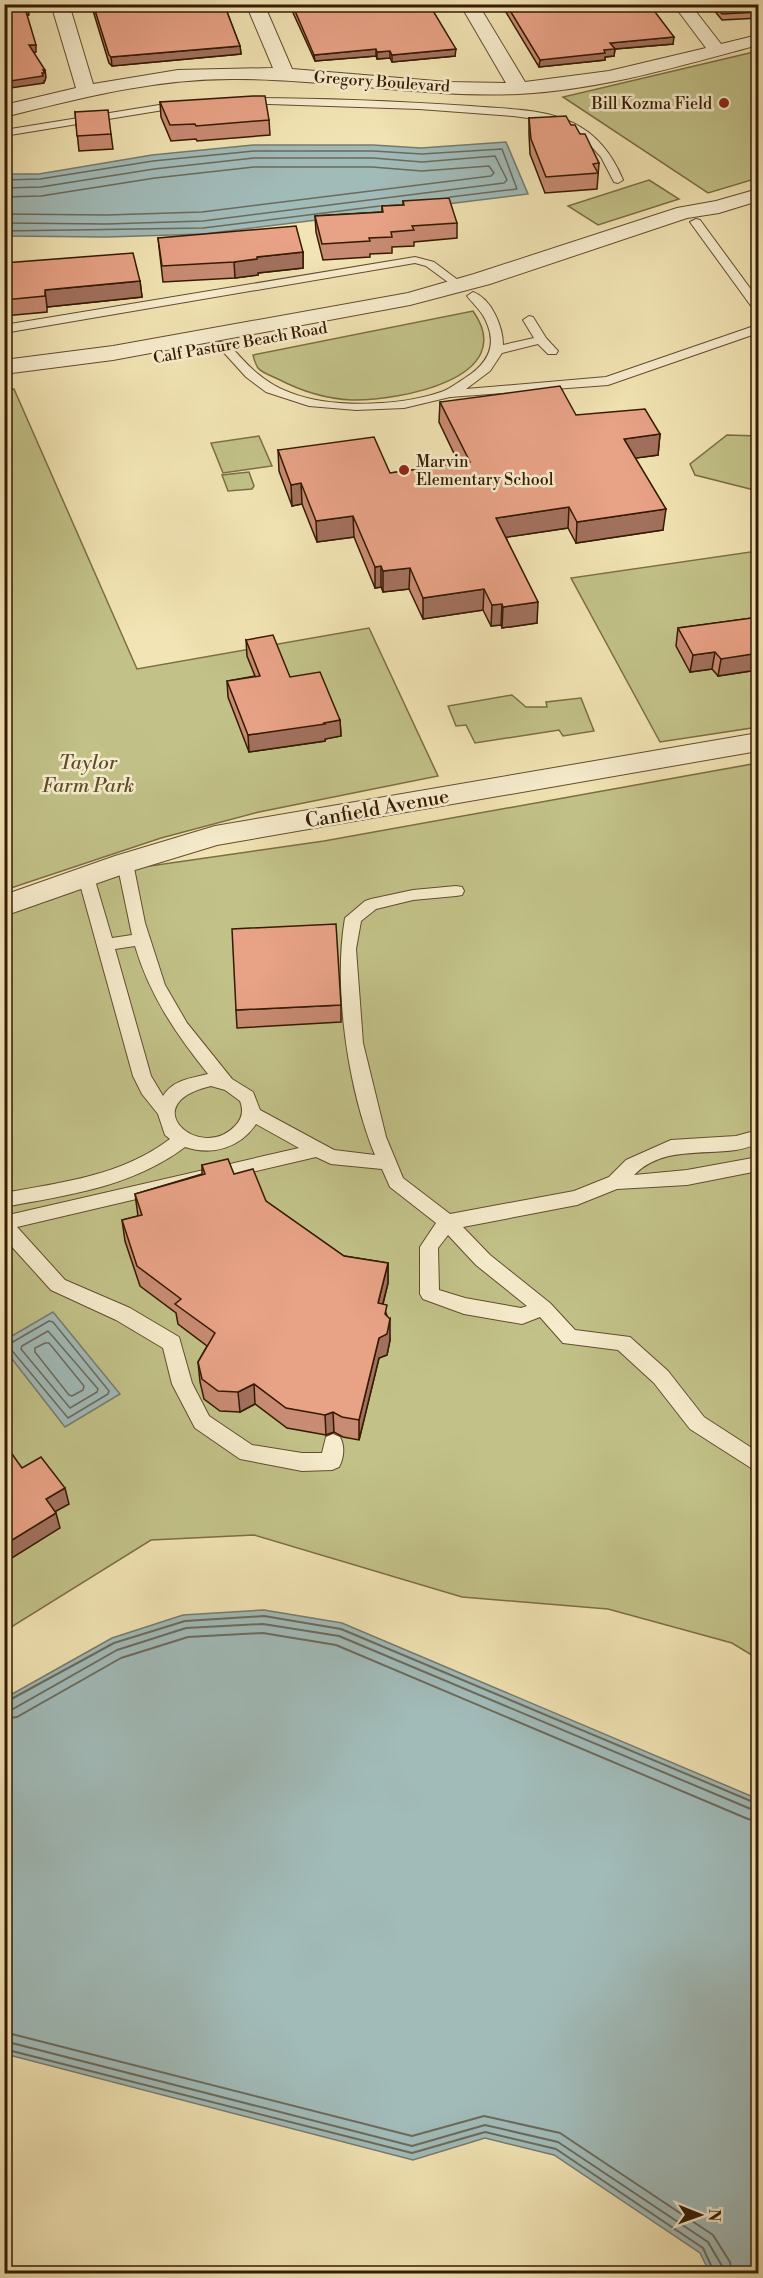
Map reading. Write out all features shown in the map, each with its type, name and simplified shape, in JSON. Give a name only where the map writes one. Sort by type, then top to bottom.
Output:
[{"type":"street","points":[[60,4],[86,90]]},
{"type":"street","points":[[255,4],[284,73]]},
{"type":"street","points":[[469,4],[519,88]]},
{"type":"street","points":[[681,4],[717,51]]},
{"type":"street","name":"Gregory Boulevard","points":[[13,109],[86,90],[143,79],[189,74],[284,73],[446,86],[519,88],[561,85],[606,77],[759,40]]},
{"type":"street","name":"Calf Pasture Beach Road","points":[[4,367],[63,361],[410,299],[467,291],[684,212],[719,207],[759,195]]},
{"type":"street","name":"Calf Pasture Beach Road","points":[[4,379],[54,374],[387,316],[696,222],[715,213],[719,207]]},
{"type":"street","name":"Canfield Avenue","points":[[4,906],[125,863],[215,836],[759,742]]},
{"type":"lane","points":[[519,88],[526,108],[525,115]]},
{"type":"lane","points":[[225,101],[365,102],[525,115],[570,125],[608,156],[618,180]]},
{"type":"lane","points":[[4,133],[190,103]]},
{"type":"lane","points":[[13,109],[37,126]]},
{"type":"lane","points":[[696,222],[759,307]]},
{"type":"lane","points":[[4,329],[309,276],[416,260],[429,264],[467,291],[486,308],[496,328],[498,350],[484,372],[447,394]]},
{"type":"lane","points":[[529,320],[541,340],[552,351]]},
{"type":"lane","points":[[223,345],[247,374],[272,390],[310,402],[355,407],[398,405],[447,394],[608,381],[759,329]]},
{"type":"lane","points":[[498,350],[541,340]]},
{"type":"lane","points":[[125,863],[133,914],[158,988],[175,1019],[224,1081]]},
{"type":"lane","points":[[86,877],[142,1076],[148,1089],[165,1111]]},
{"type":"lane","points":[[456,891],[413,896],[371,905],[353,918],[348,949],[354,1043],[377,1137],[396,1182],[447,1222],[483,1260],[543,1308],[570,1337],[623,1343],[661,1377],[697,1423],[759,1462]]},
{"type":"lane","points":[[106,945],[142,939]]},
{"type":"lane","points":[[198,1081],[224,1081],[236,1086],[245,1094],[250,1103],[251,1113],[247,1124],[239,1134],[212,1144],[197,1144],[173,1132],[166,1122],[165,1111],[168,1101],[175,1092],[198,1081]]},
{"type":"lane","points":[[251,1113],[331,1157],[388,1163]]},
{"type":"lane","points":[[615,1182],[632,1165],[671,1147],[736,1143],[759,1137]]},
{"type":"lane","points":[[4,1200],[104,1181],[133,1172],[164,1156],[183,1139]]},
{"type":"lane","points":[[318,1150],[4,1224],[58,1285],[123,1314],[172,1343],[182,1384],[202,1422],[238,1447],[248,1453],[302,1462],[332,1461],[333,1443]]},
{"type":"lane","points":[[543,1308],[522,1316],[465,1306],[430,1294],[429,1247],[447,1222],[576,1198],[615,1182],[652,1182],[709,1176],[759,1164]]},
{"type":"green space","points":[[758,51],[758,178],[708,193],[563,97]]},
{"type":"green space","points":[[649,180],[679,199],[598,225],[568,206]]},
{"type":"green space","points":[[473,311],[483,334],[481,354],[468,369],[447,381],[397,396],[352,400],[314,394],[262,371],[257,367],[253,355]]},
{"type":"green space","name":"Taylor Farm Park","points":[[14,389],[137,669],[369,628],[438,776],[259,812],[161,838],[5,890],[4,390]]},
{"type":"green space","points":[[727,435],[758,436],[758,491],[695,475],[690,464]]},
{"type":"green space","points":[[259,436],[272,466],[223,473],[211,443]]},
{"type":"green space","points":[[249,472],[254,486],[252,489],[228,491],[222,475]]},
{"type":"green space","points":[[757,551],[758,727],[660,742],[571,578]]},
{"type":"green space","points":[[512,695],[526,707],[547,707],[546,702],[581,698],[594,731],[563,736],[559,730],[475,743],[466,725],[456,726],[448,706]]},
{"type":"green space","points":[[758,763],[758,1659],[732,1643],[608,1609],[462,1597],[254,1535],[151,1540],[5,1631],[5,912],[129,869],[324,841]]},
{"type":"water","points":[[506,142],[528,194],[204,234],[107,237],[5,236],[4,174],[39,174],[152,155],[253,145],[373,145],[421,148]]},
{"type":"water","points":[[53,1312],[120,1394],[65,1427],[5,1350],[5,1340]]},
{"type":"water","points":[[264,1610],[342,1623],[758,1799],[758,2273],[710,2273],[700,2253],[554,2155],[485,2138],[413,2160],[5,2054],[5,1698],[112,1638],[183,1615]]},
{"type":"building","points":[[4,4],[28,4],[28,8],[25,8],[36,45],[29,45],[45,70],[43,70],[45,73],[42,73],[43,76],[4,82]]},
{"type":"building","points":[[93,4],[224,4],[240,46],[111,57]]},
{"type":"building","points":[[292,4],[429,4],[456,49],[392,55],[390,51],[377,52],[376,49],[314,55]]},
{"type":"building","points":[[506,4],[649,4],[674,37],[610,43],[615,49],[604,50],[605,53],[540,60]]},
{"type":"building","points":[[714,4],[759,4],[759,12],[722,14]]},
{"type":"building","points":[[265,96],[269,120],[196,126],[195,124],[170,125],[160,102]]},
{"type":"building","points":[[108,110],[111,134],[77,136],[75,112]]},
{"type":"building","points":[[566,116],[580,134],[585,134],[599,163],[593,164],[598,173],[546,177],[531,139],[529,118]]},
{"type":"building","points":[[449,198],[457,223],[412,226],[414,230],[391,232],[392,237],[369,238],[370,241],[322,244],[315,216],[383,212],[382,206],[404,205],[403,201]]},
{"type":"building","points":[[296,226],[303,252],[234,262],[162,266],[158,238]]},
{"type":"building","points":[[133,253],[140,281],[45,290],[45,296],[4,300],[4,263]]},
{"type":"building","points":[[560,386],[576,415],[645,409],[660,434],[624,439],[666,509],[577,522],[569,507],[496,518],[538,602],[503,607],[502,604],[492,605],[484,589],[423,598],[410,568],[383,571],[381,566],[375,567],[353,516],[316,521],[301,483],[291,485],[278,450],[374,437],[390,473],[470,462],[440,402]]},
{"type":"building","points":[[759,617],[759,645],[756,645],[759,653],[721,659],[715,652],[693,655],[678,628]]},
{"type":"building","points":[[273,635],[290,677],[320,672],[340,720],[248,735],[227,681],[260,676],[246,640]]},
{"type":"building","points":[[336,924],[341,1005],[236,1010],[232,929]]},
{"type":"building","points":[[228,1159],[234,1174],[253,1169],[266,1201],[344,1256],[388,1263],[378,1303],[387,1305],[385,1314],[390,1319],[387,1334],[379,1338],[359,1420],[342,1417],[333,1412],[325,1415],[286,1408],[254,1384],[238,1392],[218,1391],[202,1379],[198,1362],[215,1333],[175,1304],[181,1299],[137,1266],[122,1220],[142,1215],[135,1194],[205,1174],[202,1165]]},
{"type":"building","points":[[12,1454],[22,1468],[41,1457],[65,1488],[46,1499],[56,1513],[4,1545],[4,1459]]},
{"type":"place","name":"Bill Kozma Field","points":[[724,103]]},
{"type":"place","name":"Marvin Elementary School","points":[[404,470]]}]
